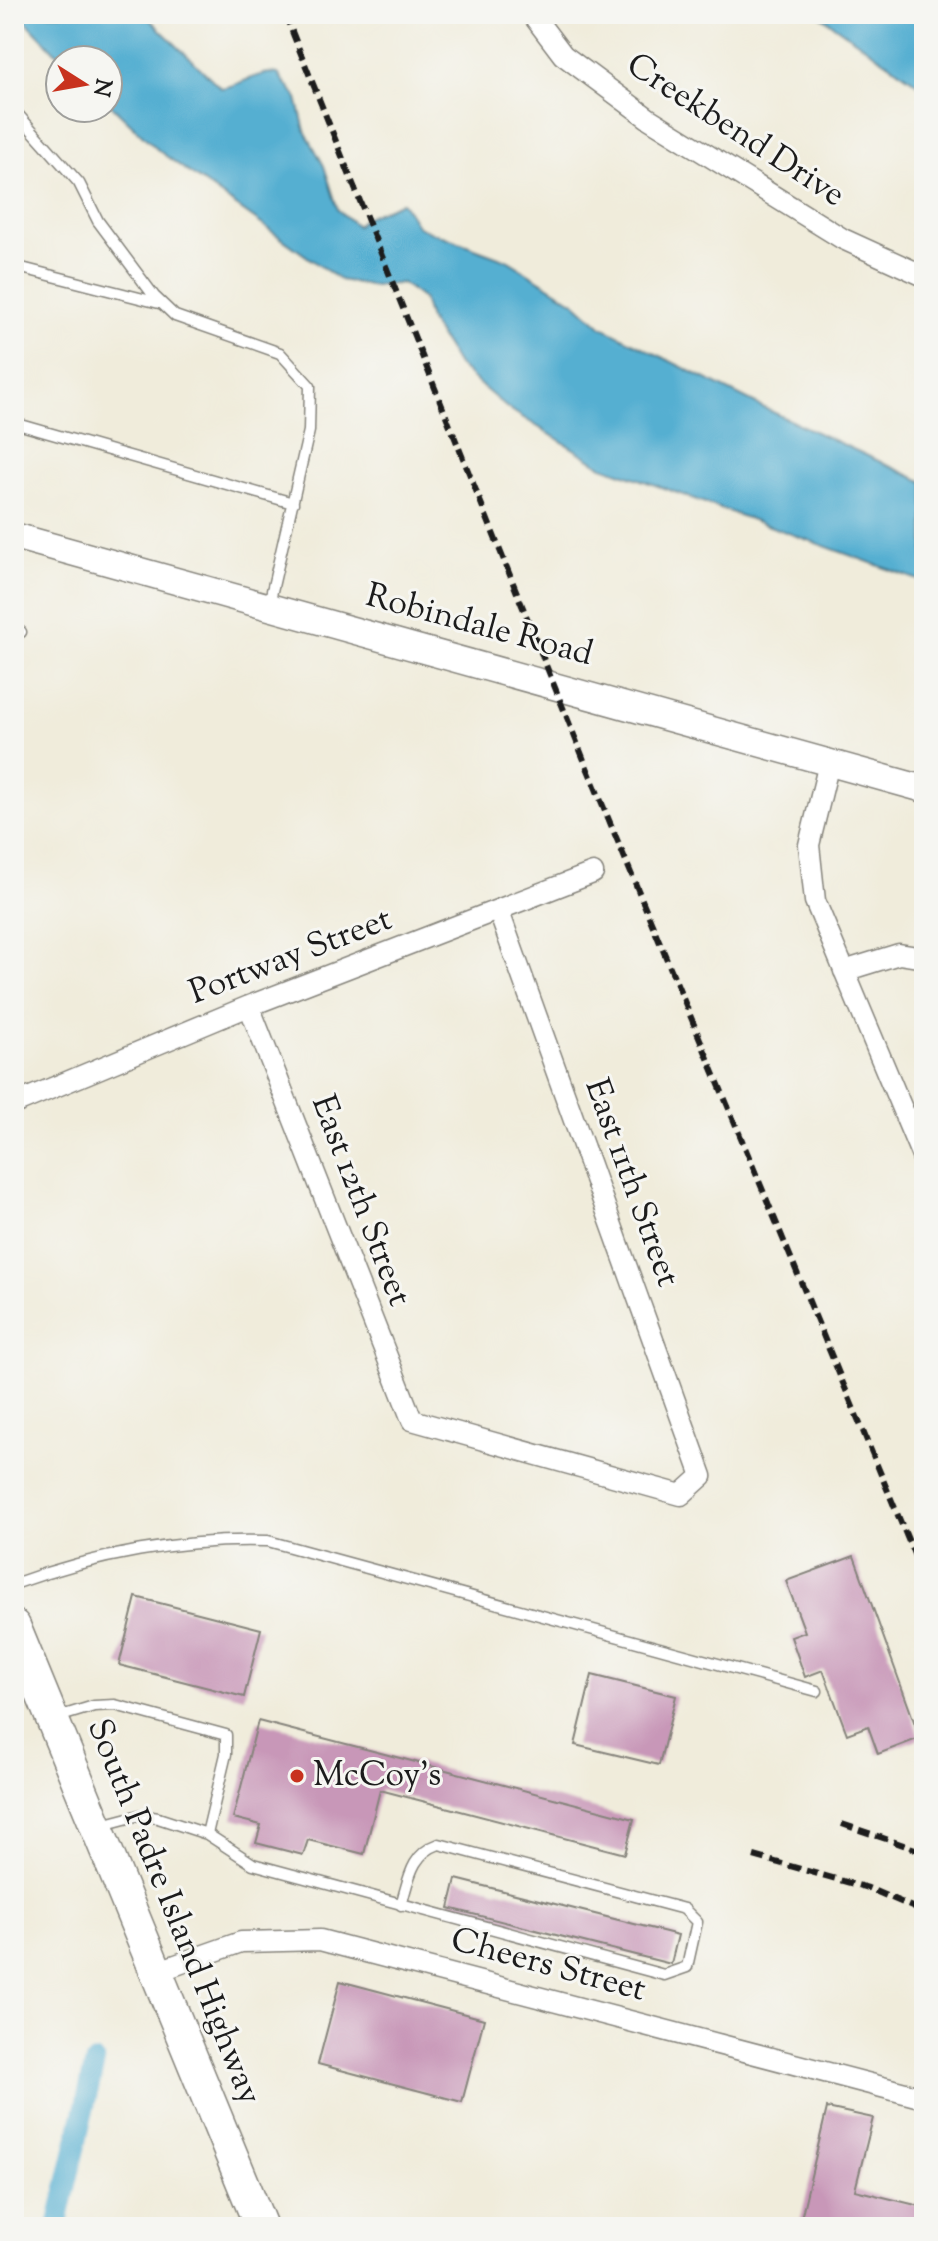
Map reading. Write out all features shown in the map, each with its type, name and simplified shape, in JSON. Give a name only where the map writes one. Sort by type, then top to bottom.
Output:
[{"type":"main road","name":"South Padre Island Highway","points":[[14,1626],[261,2227]]},
{"type":"street","name":"Creekbend Drive","points":[[532,14],[563,55],[648,118],[843,239],[924,276]]},
{"type":"street","name":"Robindale Road","points":[[14,536],[924,789]]},
{"type":"street","points":[[829,763],[809,845],[815,901],[924,1161]]},
{"type":"street","name":"Portway Street","points":[[14,1104],[249,1006],[499,912],[593,873]]},
{"type":"street","name":"East 11th Street","points":[[412,1420],[681,1495],[702,1476],[499,912]]},
{"type":"street","points":[[844,971],[899,954],[924,958]]},
{"type":"street","name":"East 12th Street","points":[[249,1006],[412,1420]]},
{"type":"street","name":"Cheers Street","points":[[156,1972],[241,1942],[320,1940],[924,2098]]},
{"type":"lane","points":[[14,110],[79,183],[98,221],[162,304],[175,316],[280,353],[310,386],[309,431],[268,606]]},
{"type":"lane","points":[[14,266],[162,304]]},
{"type":"lane","points":[[14,423],[293,503]]},
{"type":"lane","points":[[14,1584],[59,1568],[157,1548],[221,1539],[268,1541],[817,1691]]},
{"type":"lane","points":[[52,1719],[94,1706],[115,1705],[226,1735],[226,1754],[207,1834]]},
{"type":"lane","points":[[96,1827],[140,1815],[207,1834],[253,1864],[401,1905],[664,1975],[687,1967],[697,1922],[684,1909],[439,1844],[425,1849],[416,1858],[401,1905]]},
{"type":"water","points":[[19,14],[144,14],[221,88],[263,74],[278,74],[297,98],[305,131],[324,166],[338,210],[357,226],[364,218],[402,202],[418,227],[507,260],[576,303],[602,327],[766,409],[924,482],[924,582],[600,465],[506,407],[458,365],[429,319],[423,299],[402,283],[375,286],[340,280],[159,151],[124,117],[124,44],[48,44]]},
{"type":"water","points":[[818,14],[924,14],[924,88]]},
{"type":"building","points":[[854,1556],[920,1738],[878,1754],[868,1726],[847,1734],[823,1670],[805,1677],[791,1637],[805,1632],[786,1581]]},
{"type":"building","points":[[136,1597],[261,1629],[244,1697],[119,1665]]},
{"type":"building","points":[[592,1675],[676,1696],[659,1765],[575,1745]]},
{"type":"building","points":[[258,1721],[634,1819],[625,1854],[380,1790],[364,1854],[308,1840],[303,1855],[256,1843],[261,1825],[233,1818]]},
{"type":"building","points":[[456,1879],[678,1935],[671,1964],[449,1908]]},
{"type":"building","points":[[340,1981],[484,2019],[462,2102],[318,2064]]},
{"type":"building","points":[[827,2108],[873,2118],[855,2190],[924,2207],[924,2227],[799,2227]]},
{"type":"waterway","points":[[57,2227],[95,2062]]},
{"type":"railway","points":[[285,14],[584,760],[924,1578]]},
{"type":"railway","points":[[842,1824],[924,1852]]},
{"type":"railway","points":[[754,1856],[868,1888],[924,1912]]},
{"type":"place","name":"McCoy's","points":[[297,1776]]}]
